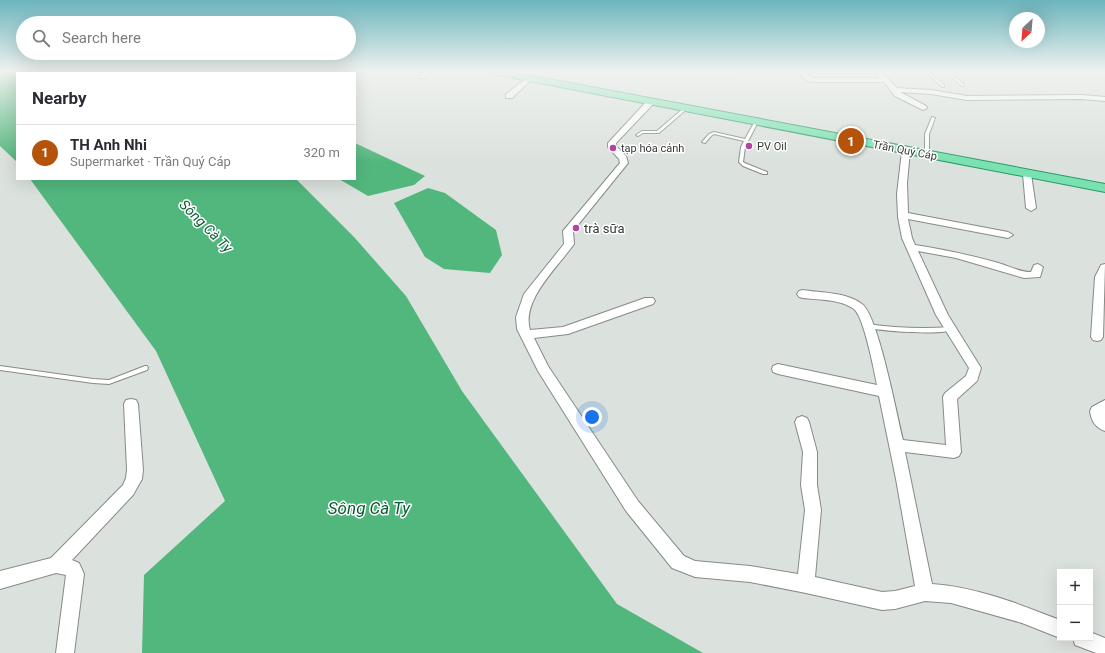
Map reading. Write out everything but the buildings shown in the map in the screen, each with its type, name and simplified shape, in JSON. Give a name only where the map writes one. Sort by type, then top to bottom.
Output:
[{"type":"main road","name":"Trần Quý Cáp","points":[[651,102],[1105,188]]},
{"type":"street","points":[[911,101],[923,108]]},
{"type":"street","points":[[651,102],[612,143],[612,147],[623,158],[624,163],[568,231],[568,244],[530,294],[522,317],[523,329],[543,368],[632,506],[678,562],[695,569],[750,574],[806,584],[882,601],[895,600],[924,592],[951,594],[1022,614],[1057,628]]},
{"type":"street","points":[[897,445],[954,452],[950,397],[972,378],[975,368],[942,315],[911,247],[904,226],[901,177],[906,150]]},
{"type":"street","points":[[1027,174],[1031,208]]},
{"type":"street","points":[[904,215],[1008,235]]},
{"type":"street","points":[[911,247],[977,259],[1024,275],[1036,275],[1038,267]]},
{"type":"street","points":[[1098,337],[1100,277],[1105,267]]},
{"type":"street","points":[[803,294],[847,301],[857,305],[863,311],[885,392],[897,445],[909,501],[924,592]]},
{"type":"street","points":[[526,335],[564,331],[649,301]]},
{"type":"street","points":[[778,369],[885,392]]},
{"type":"street","points":[[56,565],[118,502],[128,490],[134,479],[135,470],[131,404]]},
{"type":"street","points":[[1105,405],[1097,411],[1098,418],[1105,425]]},
{"type":"street","points":[[802,422],[810,452],[809,485],[813,510],[806,584]]},
{"type":"street","points":[[0,580],[56,565],[70,566],[73,569],[76,574],[65,653]]},
{"type":"street","points":[[1090,641],[1105,647]]},
{"type":"lane","points":[[638,135],[642,132],[660,131],[686,108]]},
{"type":"lane","points":[[927,155],[927,134],[933,118]]},
{"type":"lane","points":[[756,122],[746,140],[741,154],[741,162],[744,165],[765,173]]},
{"type":"lane","points":[[704,142],[711,134],[714,133],[746,140]]},
{"type":"lane","points":[[868,326],[892,330],[917,331],[951,329]]},
{"type":"lane","points":[[0,368],[109,382],[145,368]]},
{"type":"water","points":[[0,101],[16,101],[16,161],[0,146]]},
{"type":"water","points":[[356,143],[425,176],[414,185],[368,196],[341,180],[356,180]]},
{"type":"water","name":"Sông Cà Ty","points":[[31,180],[297,180],[354,237],[406,296],[462,391],[617,604],[703,653],[142,653],[144,575],[225,501],[156,351]]},
{"type":"water","points":[[428,188],[445,193],[496,230],[502,255],[490,273],[444,269],[425,257],[394,203]]},
{"type":"place","name":"TH Anh Nhi","points":[[851,141]]},
{"type":"place","name":"PV Oil","points":[[749,146]]},
{"type":"place","name":"tạp hóa cảnh","points":[[613,148]]},
{"type":"place","name":"trà sữa","points":[[576,228]]}]
